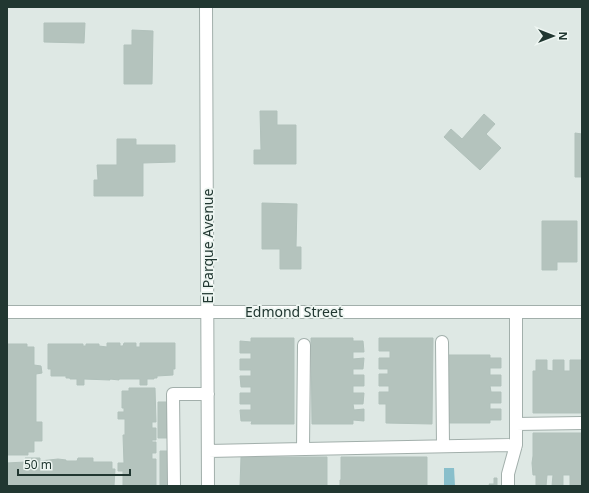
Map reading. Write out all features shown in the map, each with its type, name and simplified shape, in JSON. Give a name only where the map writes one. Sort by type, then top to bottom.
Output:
[{"type":"street","name":"El Parque Avenue","points":[[206,7],[208,486]]},
{"type":"street","name":"Edmond Street","points":[[7,312],[582,312]]},
{"type":"street","points":[[508,486],[508,474],[516,445],[516,312]]},
{"type":"street","points":[[442,342],[443,446]]},
{"type":"street","points":[[303,449],[304,345]]},
{"type":"street","points":[[174,486],[173,394],[208,394]]},
{"type":"street","points":[[516,424],[582,423]]},
{"type":"street","points":[[208,451],[516,445]]},
{"type":"water","points":[[444,468],[454,468],[455,486],[444,486]]},
{"type":"building","points":[[44,23],[85,23],[84,43],[44,42]]},
{"type":"building","points":[[132,30],[153,31],[152,84],[124,84],[124,45],[132,45]]},
{"type":"building","points":[[260,111],[277,111],[277,125],[296,125],[296,164],[254,164],[254,150],[261,150]]},
{"type":"building","points":[[484,114],[495,124],[486,134],[501,148],[480,170],[444,137],[451,129],[462,139]]},
{"type":"building","points":[[575,133],[582,134],[582,177],[575,177]]},
{"type":"building","points":[[117,139],[136,139],[136,145],[175,145],[175,162],[143,163],[143,196],[94,196],[94,180],[98,180],[97,165],[117,165]]},
{"type":"building","points":[[262,203],[297,204],[296,247],[301,247],[301,269],[280,269],[280,249],[262,249]]},
{"type":"building","points":[[542,221],[577,221],[577,262],[557,262],[557,270],[542,270]]},
{"type":"building","points":[[251,338],[294,338],[294,424],[251,424],[252,421],[241,421],[240,410],[251,410],[251,404],[240,404],[240,393],[251,393],[251,387],[241,387],[240,376],[251,376],[251,370],[240,370],[240,359],[251,359],[251,353],[240,353],[240,341],[251,342]]},
{"type":"building","points":[[311,338],[353,338],[353,341],[363,341],[364,352],[353,352],[353,359],[364,358],[363,369],[353,369],[353,375],[364,375],[364,386],[353,386],[353,393],[364,393],[363,404],[353,404],[354,410],[364,409],[364,421],[353,420],[353,424],[312,424]]},
{"type":"building","points":[[379,338],[433,338],[432,424],[386,423],[386,404],[379,404],[379,392],[389,392],[389,386],[379,386],[379,374],[388,374],[388,369],[379,369],[379,358],[390,358],[390,351],[379,351]]},
{"type":"building","points":[[107,343],[120,343],[120,346],[123,346],[124,343],[136,343],[136,347],[140,347],[140,343],[175,343],[175,369],[173,369],[173,375],[157,376],[157,378],[154,379],[147,379],[147,385],[140,385],[140,379],[84,379],[84,385],[77,385],[77,379],[66,378],[66,376],[51,376],[51,369],[48,369],[48,344],[83,344],[83,346],[86,346],[86,344],[99,344],[99,346],[107,347]]},
{"type":"building","points":[[7,344],[27,344],[27,347],[34,347],[34,365],[41,366],[42,373],[36,374],[36,422],[42,422],[42,441],[34,441],[34,452],[28,452],[28,455],[7,455]]},
{"type":"building","points":[[448,355],[490,355],[490,358],[501,358],[501,368],[490,368],[490,375],[501,375],[501,386],[490,386],[491,392],[501,392],[501,403],[490,403],[490,409],[501,409],[501,420],[490,420],[490,423],[449,423]]},
{"type":"building","points":[[536,360],[547,360],[547,370],[553,371],[553,360],[564,360],[564,371],[570,371],[570,360],[582,360],[582,413],[533,413],[533,371],[536,371]]},
{"type":"building","points":[[129,388],[155,388],[156,422],[152,422],[152,428],[156,428],[156,440],[152,440],[152,442],[156,442],[156,453],[152,453],[152,459],[156,459],[156,486],[123,486],[123,471],[118,471],[118,463],[124,463],[123,435],[125,435],[125,419],[118,419],[118,412],[124,412],[124,408],[122,408],[122,391],[129,391]]},
{"type":"building","points":[[158,402],[169,402],[169,438],[158,438]]},
{"type":"building","points":[[533,433],[582,433],[581,486],[570,486],[570,475],[563,475],[563,486],[552,486],[553,475],[547,475],[546,486],[536,486],[536,475],[533,475],[532,463]]},
{"type":"building","points":[[160,451],[170,451],[169,486],[160,486]]},
{"type":"building","points":[[241,457],[327,457],[327,486],[240,486]]},
{"type":"building","points":[[341,457],[427,457],[427,486],[340,486]]},
{"type":"building","points":[[25,458],[40,458],[40,461],[58,459],[77,461],[78,458],[93,458],[93,462],[112,462],[112,469],[115,469],[114,486],[7,486],[7,463],[25,462]]},
{"type":"building","points":[[494,478],[497,478],[497,486],[490,486],[489,484],[494,484]]}]
